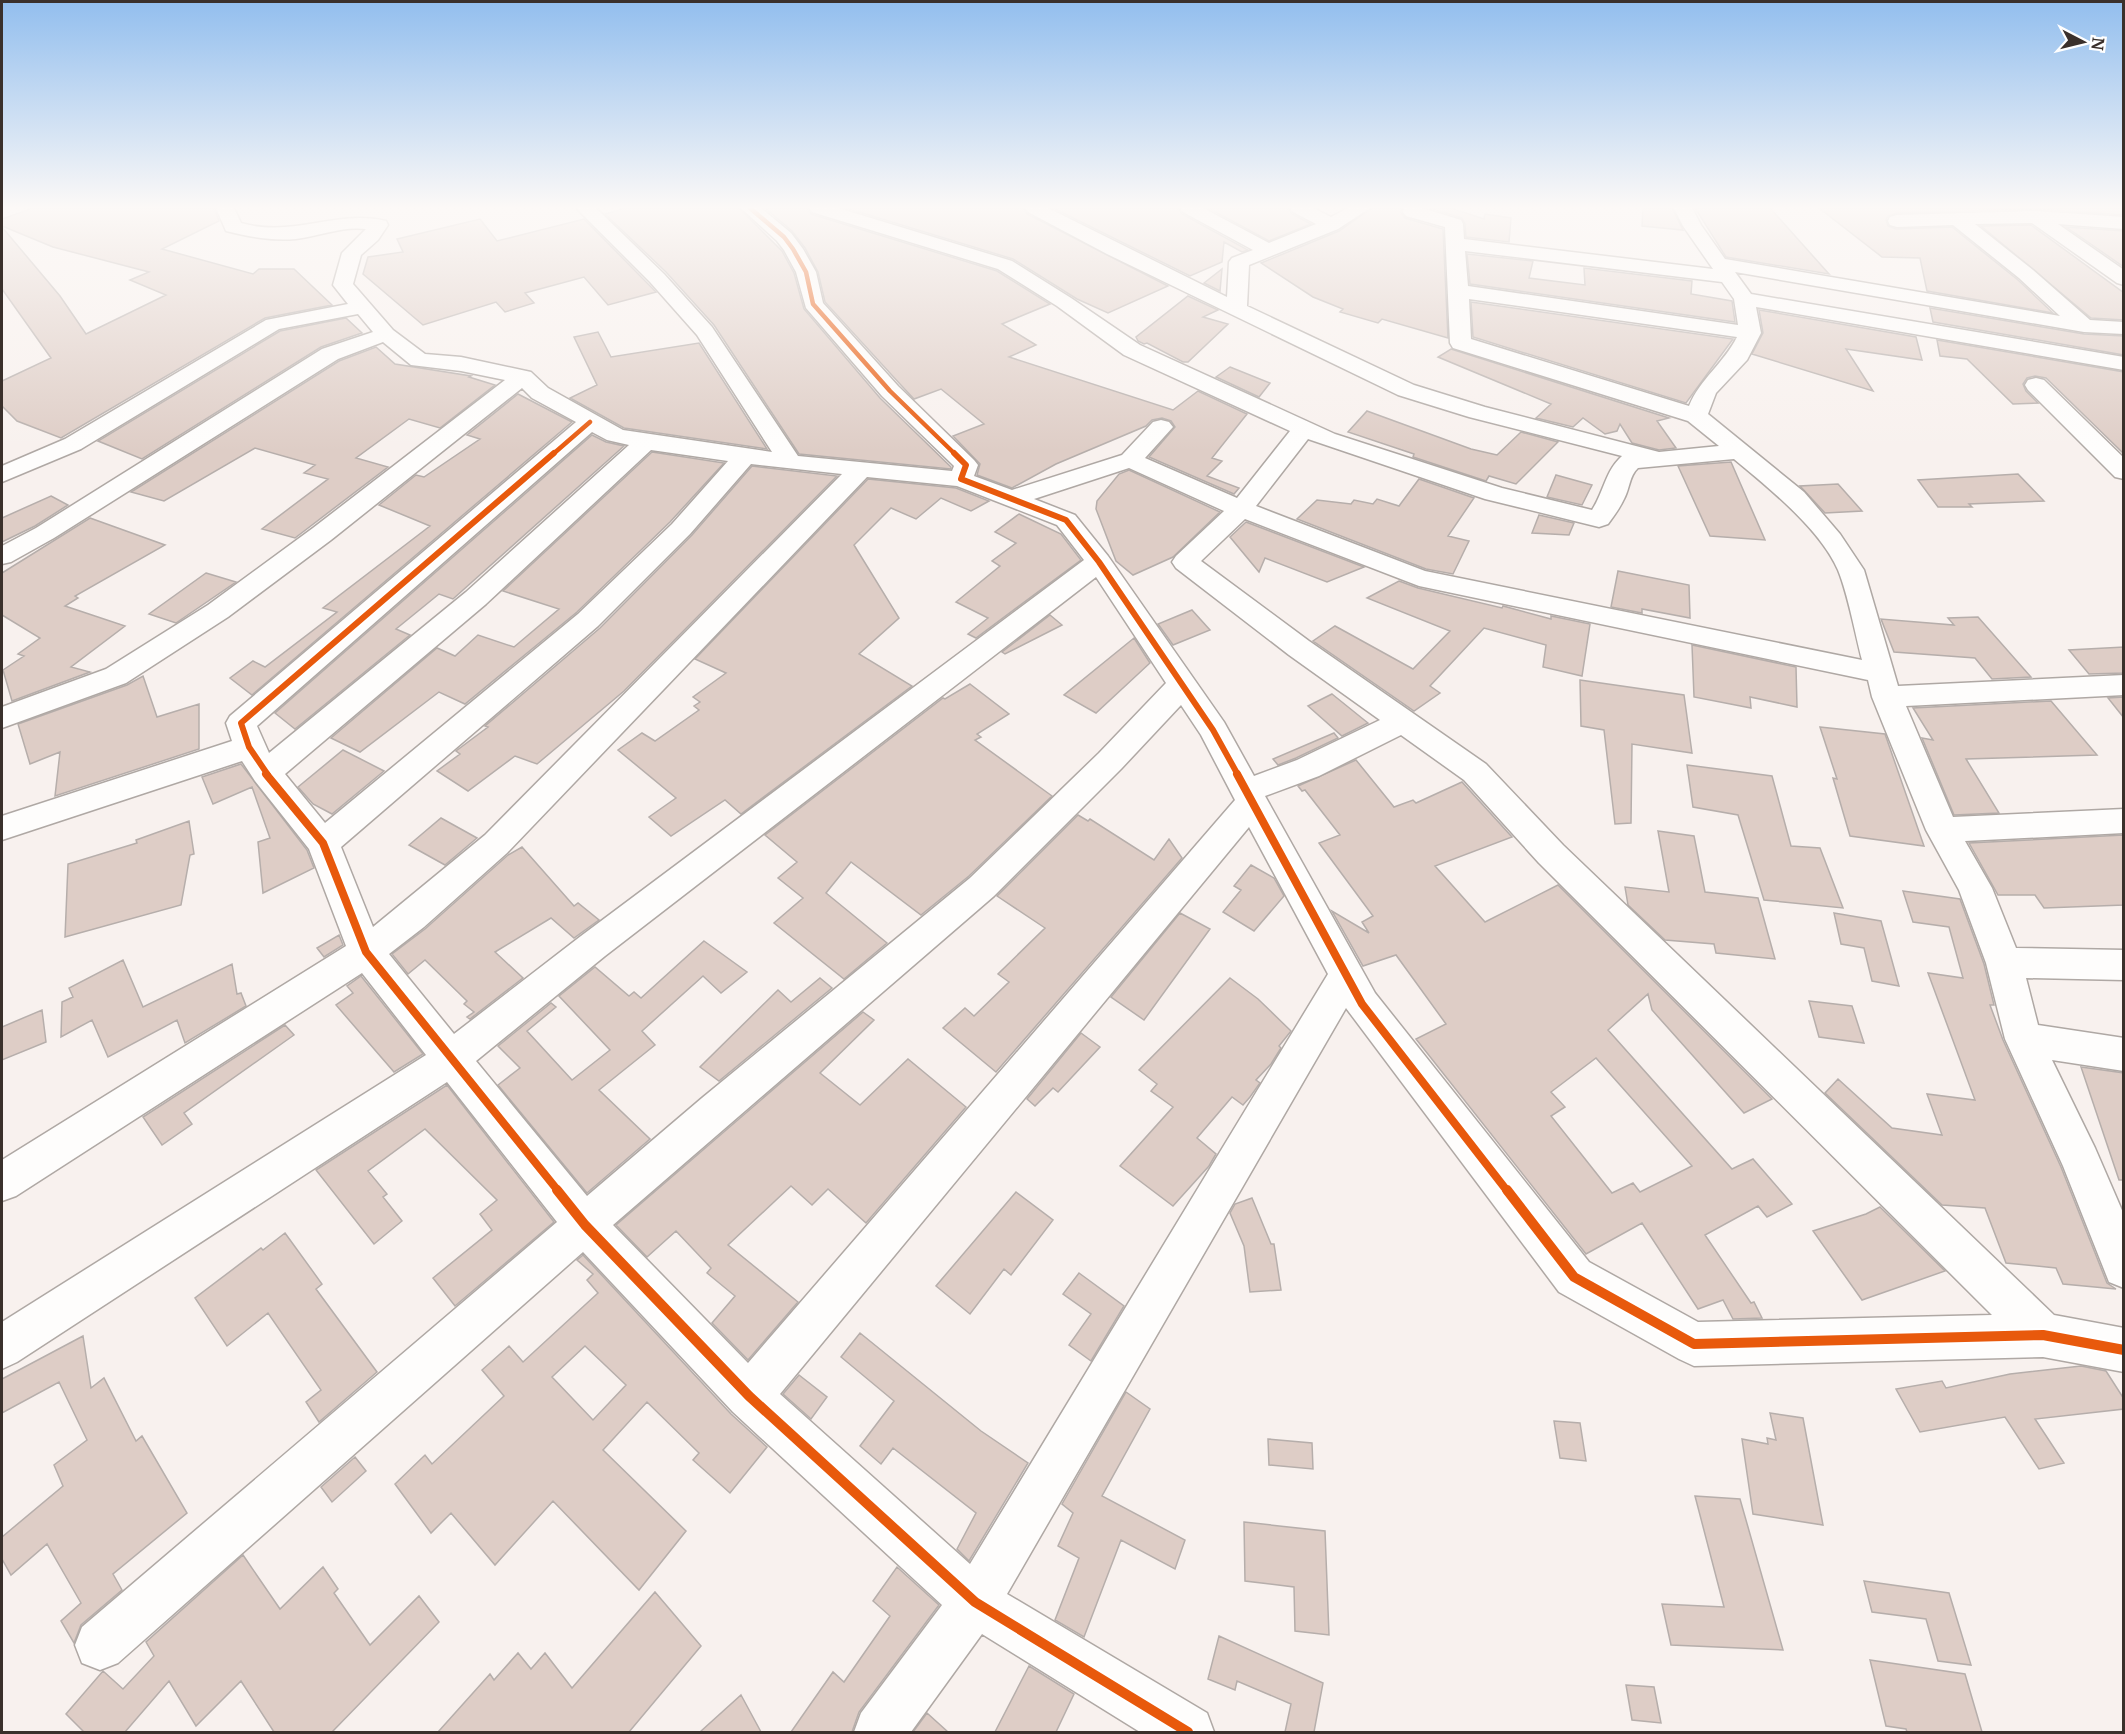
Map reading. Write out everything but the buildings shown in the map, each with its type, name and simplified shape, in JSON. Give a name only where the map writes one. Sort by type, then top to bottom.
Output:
[{"type":"street","points":[[347,289],[386,334],[419,360],[461,364],[523,377],[540,393],[615,435],[646,442],[790,462],[962,479],[1066,520],[1099,562],[1213,730],[1362,1004],[1574,1277],[1694,1344],[2043,1335],[2124,1350]]},
{"type":"street","points":[[667,289],[705,332],[790,462]]},
{"type":"street","points":[[810,289],[813,304],[890,391],[966,465],[962,479]]},
{"type":"street","points":[[1043,289],[1132,350],[1327,439],[1494,494],[1599,519],[1613,497],[1622,470],[1631,461],[1738,452]]},
{"type":"street","points":[[1198,289],[1406,390],[1477,412],[1663,459]]},
{"type":"street","points":[[1237,307],[1238,289]]},
{"type":"street","points":[[1696,416],[1706,391],[1739,355],[1750,333],[1733,289]]},
{"type":"street","points":[[1771,289],[2123,365]]},
{"type":"street","points":[[1799,289],[2084,326],[2124,328]]},
{"type":"street","points":[[2043,289],[2084,326]]},
{"type":"street","points":[[1750,333],[1458,291],[1461,343],[1696,416],[1795,497],[1831,540],[1851,570],[1884,685],[1942,830],[1975,888],[2004,963],[2024,1039],[2081,1161],[2124,1267]]},
{"type":"street","points":[[2,475],[73,444],[273,324],[363,307]]},
{"type":"street","points":[[2,556],[45,533],[330,354],[386,334]]},
{"type":"street","points":[[2,718],[116,676],[208,617],[321,534],[523,377]]},
{"type":"street","points":[[2036,385],[2124,472]]},
{"type":"street","points":[[590,422],[241,723],[258,760],[323,843],[366,952],[585,1225],[749,1396],[975,1602],[1188,1732]]},
{"type":"street","points":[[1012,498],[1130,460],[1161,427]]},
{"type":"street","points":[[1304,429],[1241,509],[1185,562],[1299,648],[1475,772],[1551,854],[2043,1335]]},
{"type":"street","points":[[2,828],[258,760],[476,598],[646,442]]},
{"type":"street","points":[[323,843],[588,620],[681,529],[745,456]]},
{"type":"street","points":[[1130,460],[1241,509],[1419,578],[1884,685],[2124,686]]},
{"type":"street","points":[[2,1182],[366,952],[412,917],[496,844],[861,469]]},
{"type":"street","points":[[2,1347],[451,1059],[593,946],[1099,562]]},
{"type":"street","points":[[100,1645],[716,1110],[982,887],[1110,761],[1182,685]]},
{"type":"street","points":[[749,1396],[1249,796],[1403,721]]},
{"type":"street","points":[[1942,830],[2124,821]]},
{"type":"street","points":[[2004,963],[2124,965]]},
{"type":"street","points":[[880,1732],[975,1602],[1346,975]]},
{"type":"street","points":[[2024,1039],[2124,1054]]},
{"type":"cycle path","points":[[810,289],[813,304],[890,391],[966,465],[961,479],[1066,520],[1099,562],[1213,730],[1362,1004],[1574,1277],[1694,1344],[2043,1335],[2124,1350]]},
{"type":"cycle path","points":[[590,422],[241,723],[249,747],[266,773],[323,843],[366,952],[585,1225],[749,1396],[975,1602],[1188,1732]]}]
